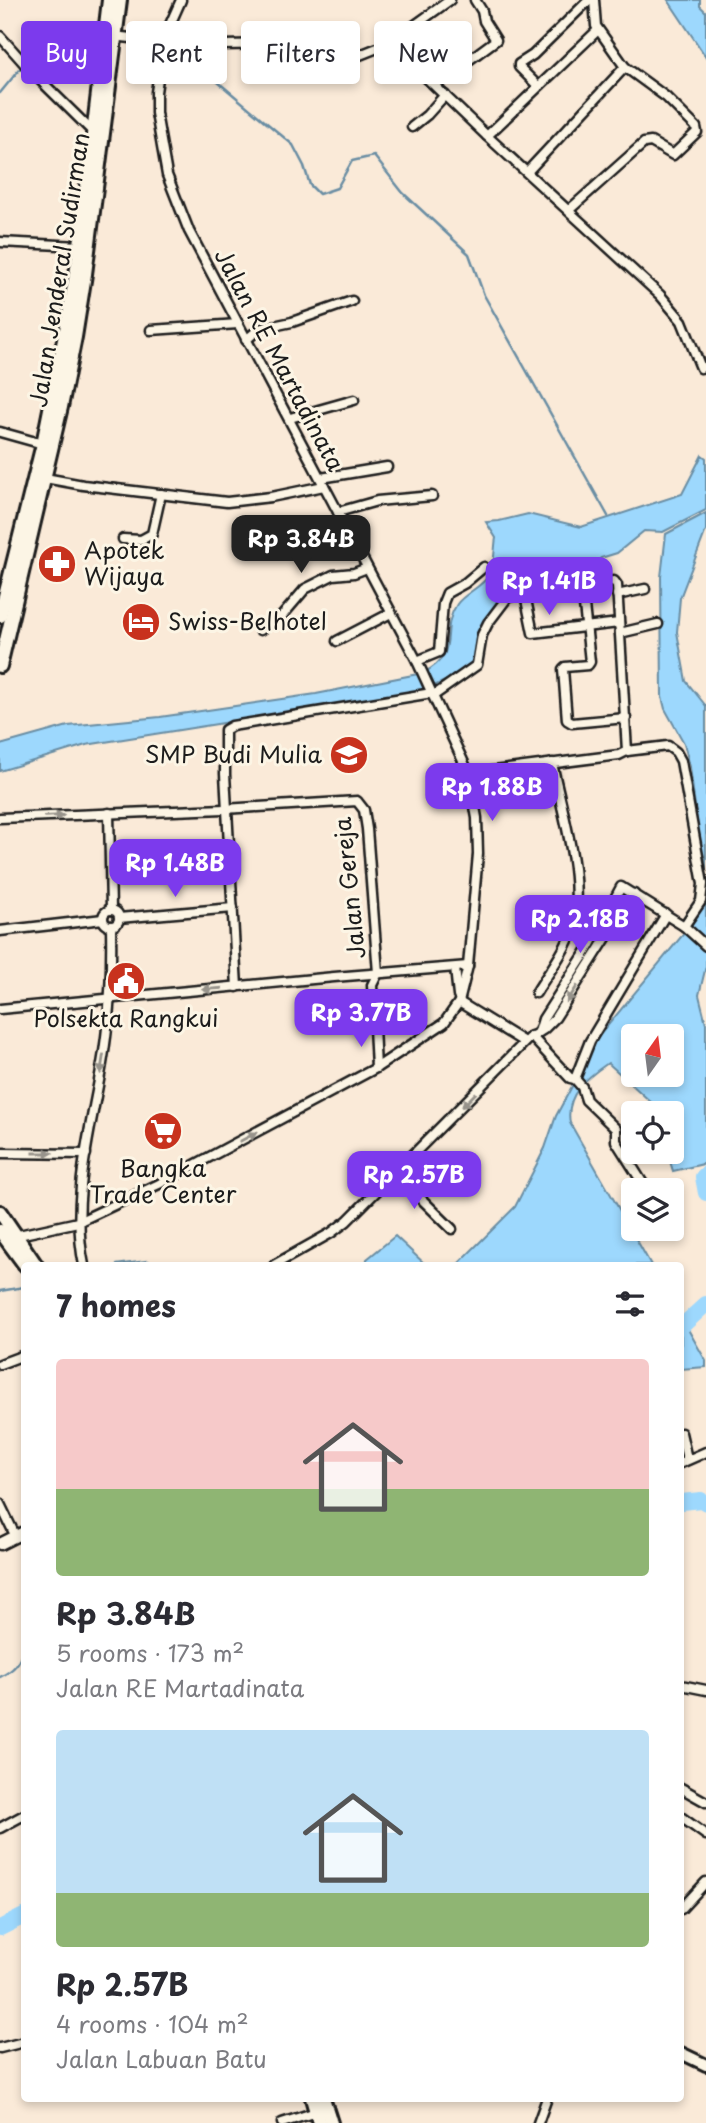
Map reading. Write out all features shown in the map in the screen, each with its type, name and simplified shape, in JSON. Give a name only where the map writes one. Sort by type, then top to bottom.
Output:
[{"type":"highway","name":"Jalan Jenderal Sudirman","points":[[109,0],[110,21]]},
{"type":"highway","name":"Jalan Jenderal Sudirman","points":[[112,29],[120,0]]},
{"type":"highway","name":"Jalan Jenderal Sudirman","points":[[0,616],[43,444],[68,320],[102,84]]},
{"type":"highway","name":"Jalan Jenderal Sudirman","points":[[0,666],[45,478],[80,309],[105,84]]},
{"type":"highway","points":[[0,1212],[4,1235],[23,1262]]},
{"type":"highway","points":[[4,1235],[33,1262]]},
{"type":"highway","points":[[324,2102],[331,2123]]},
{"type":"main road","points":[[684,2054],[706,2065]]},
{"type":"street","name":"Jalan RE Martadinata","points":[[172,21],[181,0]]},
{"type":"street","points":[[421,21],[450,0]]},
{"type":"street","points":[[475,0],[496,40],[435,85],[668,304],[684,324],[701,368]]},
{"type":"street","points":[[569,210],[644,143],[651,142],[673,155],[697,132],[696,127],[666,97],[625,67],[598,30],[592,0]]},
{"type":"street","points":[[538,86],[519,64],[533,55],[592,0]]},
{"type":"street","points":[[487,136],[598,30]]},
{"type":"street","points":[[1,37],[31,71],[93,132]]},
{"type":"street","points":[[227,43],[277,44],[285,49],[296,69],[312,74],[374,49]]},
{"type":"street","points":[[527,172],[625,67]]},
{"type":"street","name":"Jalan RE Martadinata","points":[[157,84],[156,113],[167,175],[189,231],[417,661],[469,774],[477,818],[478,854],[468,967],[459,1002]]},
{"type":"street","points":[[412,127],[445,95]]},
{"type":"street","points":[[0,242],[80,246]]},
{"type":"street","points":[[246,340],[259,329],[352,301]]},
{"type":"street","points":[[151,330],[238,324]]},
{"type":"street","points":[[290,418],[354,400]]},
{"type":"street","points":[[0,432],[43,444]]},
{"type":"street","points":[[45,478],[232,502],[387,467]]},
{"type":"street","points":[[123,539],[141,540],[152,534],[161,494]]},
{"type":"street","points":[[338,512],[377,501],[432,496]]},
{"type":"street","points":[[417,661],[439,652],[443,603],[447,593],[465,583],[484,567]]},
{"type":"street","points":[[260,630],[282,616],[305,589],[333,575],[354,573],[367,568]]},
{"type":"street","points":[[237,987],[223,734],[228,727],[432,693],[475,667],[479,646],[488,623],[507,598],[524,590],[614,581],[627,751]]},
{"type":"street","points":[[617,595],[645,589]]},
{"type":"street","points":[[524,590],[533,633],[587,627],[619,628],[658,624]]},
{"type":"street","points":[[584,605],[590,663],[563,669],[567,720],[572,723],[626,718]]},
{"type":"street","points":[[337,641],[391,613]]},
{"type":"street","points":[[469,774],[620,755],[627,751],[668,746],[676,752],[681,761],[702,884],[699,903],[684,926]]},
{"type":"street","points":[[536,993],[568,939],[575,908],[571,854],[552,763]]},
{"type":"street","name":"Jalan Gereja","points":[[227,808],[357,801],[364,810],[378,973],[372,985],[376,1068]]},
{"type":"street","points":[[0,818],[227,808]]},
{"type":"street","points":[[109,813],[111,910]]},
{"type":"street","points":[[531,1036],[577,967],[621,887],[684,926],[706,946]]},
{"type":"street","points":[[280,1262],[340,1226],[531,1036],[555,1018],[634,894]]},
{"type":"street","points":[[119,918],[233,908]]},
{"type":"street","points":[[111,910],[115,911],[119,918],[117,924],[111,926],[105,924],[103,919],[105,912],[111,910]]},
{"type":"street","points":[[578,1082],[590,1041],[666,914]]},
{"type":"street","points":[[0,931],[103,919]]},
{"type":"street","points":[[84,1262],[78,1222],[111,997],[111,926]]},
{"type":"street","points":[[586,952],[595,957]]},
{"type":"street","points":[[0,1009],[468,967]]},
{"type":"street","points":[[577,967],[586,972]]},
{"type":"street","points":[[4,1235],[78,1222],[159,1184],[376,1068],[440,1028],[459,1002],[455,968]]},
{"type":"street","points":[[459,1002],[531,1036],[570,1078],[578,1082],[586,1100],[616,1129],[616,1142],[639,1178]]},
{"type":"street","points":[[0,1153],[86,1154]]},
{"type":"street","points":[[395,1173],[452,1229]]},
{"type":"street","points":[[0,1364],[21,1356]]},
{"type":"street","points":[[684,1461],[706,1452]]},
{"type":"street","points":[[0,1504],[20,1534],[0,1545]]},
{"type":"street","points":[[684,1686],[706,1690]]},
{"type":"street","points":[[684,1790],[706,1802]]},
{"type":"street","points":[[0,1828],[21,1817]]},
{"type":"street","points":[[684,1819],[706,1835]]},
{"type":"street","points":[[684,1906],[706,1882]]},
{"type":"street","points":[[0,2048],[21,2043]]},
{"type":"street","points":[[538,2123],[546,2102]]},
{"type":"street","points":[[282,2123],[317,2117]]},
{"type":"water","points":[[668,0],[700,0],[700,6],[706,12],[706,57]]},
{"type":"water","points":[[702,455],[706,458],[706,510],[663,532],[644,531],[617,553],[601,558],[590,569],[572,578],[521,589],[500,602],[470,665],[456,676],[423,691],[86,745],[0,771],[0,745],[68,726],[160,717],[316,694],[423,673],[442,658],[446,650],[449,624],[457,604],[491,572],[496,538],[486,522],[528,514],[581,527],[682,494]]},
{"type":"water","points":[[706,513],[706,530],[680,598],[677,632],[686,681],[706,706],[706,893],[690,767],[684,743],[665,709],[662,697],[661,577],[666,534]]},
{"type":"water","points":[[706,895],[706,966],[699,995],[706,1023],[706,1160],[703,1164],[673,1171],[671,1164],[684,1164],[684,1101],[650,1101],[634,1087],[684,1087],[684,1024],[621,1024],[621,1075],[608,1063],[579,1088],[569,1113],[570,1123],[621,1212],[621,1241],[637,1241],[649,1262],[460,1262],[515,1207],[545,1148],[556,1116],[599,1036],[691,925]]},
{"type":"water","points":[[395,1236],[423,1262],[366,1262]]},
{"type":"water","points":[[684,1322],[706,1361],[706,1367],[684,1369]]},
{"type":"waterway","points":[[0,93],[21,67]]},
{"type":"waterway","points":[[220,84],[293,145],[310,185],[319,194],[337,188],[352,161],[374,156],[403,193],[469,254],[484,295],[608,516]]},
{"type":"waterway","points":[[706,1174],[703,1177],[706,1193]]},
{"type":"waterway","points":[[140,1262],[149,1262]]},
{"type":"waterway","points":[[0,1291],[21,1288]]},
{"type":"waterway","points":[[684,1324],[706,1304]]},
{"type":"waterway","points":[[684,1502],[701,1500],[706,1503]]},
{"type":"waterway","points":[[0,1677],[16,1666],[21,1658]]},
{"type":"waterway","points":[[0,1928],[21,1918]]},
{"type":"place","name":"Apotek Wijaya","points":[[57,564]]},
{"type":"place","name":"Swiss-Belhotel","points":[[141,622]]},
{"type":"place","name":"SMP Budi Mulia","points":[[349,755]]},
{"type":"place","name":"Polsekta Rangkui","points":[[126,981]]},
{"type":"place","name":"Bangka Trade Center","points":[[163,1131]]}]
